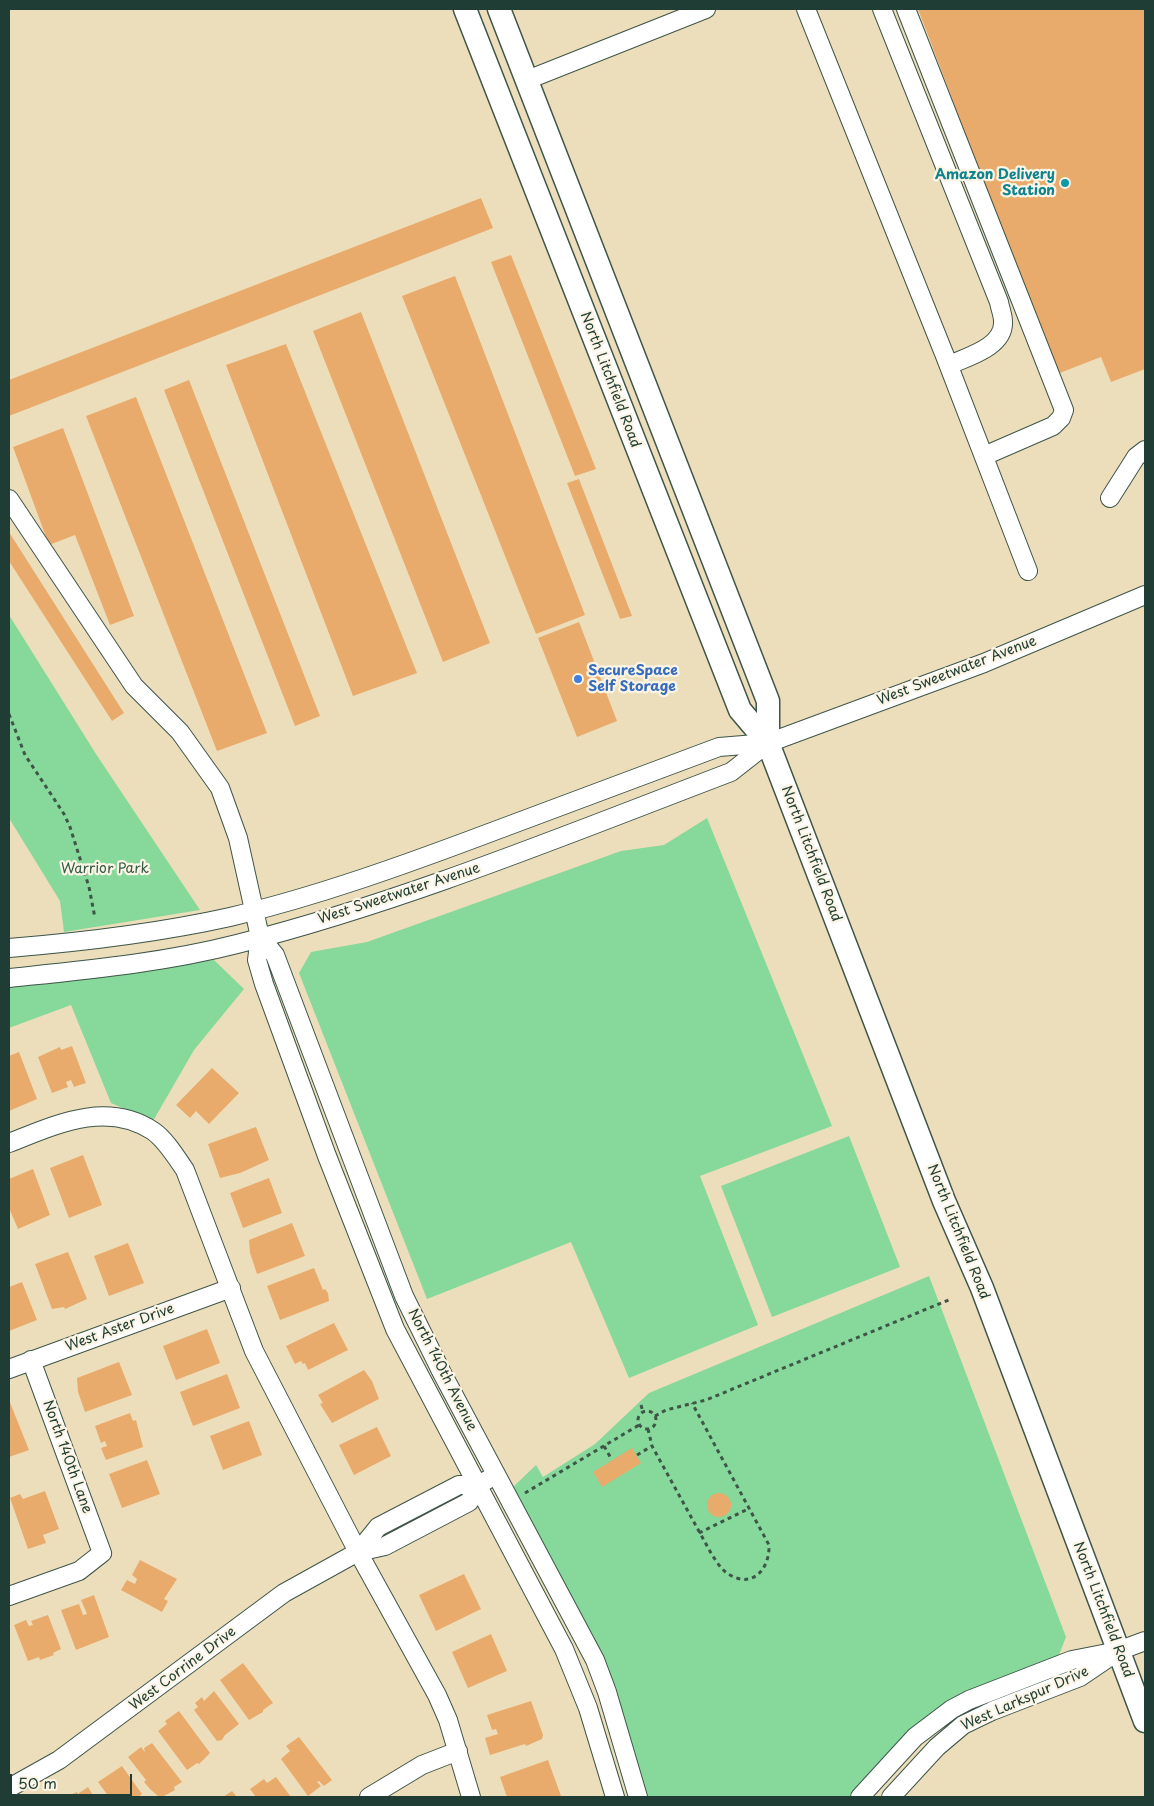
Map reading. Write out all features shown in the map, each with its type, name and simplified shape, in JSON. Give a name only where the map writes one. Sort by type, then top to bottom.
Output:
[{"type":"main road","name":"North Litchfield Road","points":[[465,9],[740,710],[768,743],[944,1201],[982,1288],[1145,1721]]},
{"type":"main road","name":"North Litchfield Road","points":[[499,9],[768,701],[768,743]]},
{"type":"street","points":[[527,80],[706,9]]},
{"type":"street","points":[[806,9],[1028,571]]},
{"type":"street","points":[[882,9],[999,302],[1004,323],[1001,332],[988,348],[948,365]]},
{"type":"street","points":[[906,9],[1064,410],[1061,418],[1053,426],[984,456]]},
{"type":"street","points":[[1110,498],[1136,458],[1145,450]]},
{"type":"street","name":"North 140th Avenue","points":[[9,499],[134,686],[180,732],[220,788],[238,838],[260,937],[275,955],[404,1296],[496,1475],[595,1660],[607,1692],[638,1797]]},
{"type":"street","name":"West Sweetwater Avenue","points":[[9,948],[96,939],[185,925],[253,911],[407,864],[719,747],[768,743],[984,663],[1145,595]]},
{"type":"street","name":"West Sweetwater Avenue","points":[[9,978],[140,962],[206,951],[384,901],[730,772],[768,743]]},
{"type":"street","name":"North 140th Avenue","points":[[260,937],[256,960],[264,984],[382,1298],[406,1351],[564,1648],[578,1681],[615,1797]]},
{"type":"street","points":[[9,1143],[66,1121],[95,1116],[121,1118],[153,1131],[171,1149],[185,1170],[254,1351],[358,1552],[437,1695],[458,1751],[471,1797]]},
{"type":"street","name":"West Aster Drive","points":[[9,1369],[231,1288]]},
{"type":"street","name":"North 140th Lane","points":[[9,1596],[79,1571],[102,1553],[31,1360]]},
{"type":"street","name":"West Corrine Drive","points":[[9,1788],[59,1760],[284,1593],[358,1552],[378,1527],[459,1486],[478,1484],[496,1475]]},
{"type":"street","points":[[1118,1651],[1145,1641]]},
{"type":"street","name":"West Larkspur Drive","points":[[860,1797],[915,1737],[952,1709],[1072,1660],[1118,1651]]},
{"type":"street","name":"West Larkspur Drive","points":[[891,1797],[937,1747],[963,1725],[992,1711],[1080,1678],[1118,1651]]},
{"type":"street","points":[[369,1797],[422,1765],[458,1751]]},
{"type":"path","points":[[9,714],[26,756],[64,814],[70,827],[89,887],[95,918]]},
{"type":"path","points":[[655,1416],[666,1410],[706,1400],[951,1299]]},
{"type":"path","points":[[648,1429],[652,1446],[712,1555],[731,1577],[746,1579],[758,1576],[766,1567],[770,1556],[769,1545],[692,1404]]},
{"type":"path","points":[[641,1405],[644,1412]]},
{"type":"path","points":[[644,1412],[649,1412],[655,1416]]},
{"type":"path","points":[[639,1425],[638,1419],[644,1412]]},
{"type":"path","points":[[648,1429],[655,1424],[655,1416]]},
{"type":"path","points":[[639,1425],[648,1429]]},
{"type":"path","points":[[522,1495],[639,1425]]},
{"type":"path","points":[[604,1446],[612,1460]]},
{"type":"path","points":[[637,1455],[652,1446]]},
{"type":"path","points":[[700,1533],[750,1508]]},
{"type":"green space","name":"Warrior Park","points":[[9,615],[96,754],[200,910],[64,932],[60,901],[9,818]]},
{"type":"green space","points":[[707,818],[832,1126],[700,1176],[758,1325],[629,1378],[571,1242],[427,1299],[299,973],[311,952],[367,942],[621,851],[664,845]]},
{"type":"green space","points":[[214,960],[244,989],[194,1050],[153,1121],[111,1103],[71,1005],[9,1028],[9,983]]},
{"type":"green space","points":[[849,1136],[900,1267],[772,1317],[721,1186]]},
{"type":"green space","points":[[929,1276],[1066,1637],[1057,1660],[987,1687],[852,1797],[642,1797],[617,1711],[510,1490],[536,1465],[543,1477],[595,1444],[649,1393]]},
{"type":"building","name":"Amazon Delivery Station","points":[[918,9],[1145,9],[1145,369],[1111,382],[1101,357],[1057,374]]},
{"type":"building","points":[[481,198],[493,228],[9,416],[9,380]]},
{"type":"building","points":[[511,255],[596,469],[575,476],[491,262]]},
{"type":"building","points":[[455,276],[585,615],[536,634],[402,296]]},
{"type":"building","points":[[361,312],[490,643],[443,662],[313,331]]},
{"type":"building","points":[[286,344],[417,673],[353,696],[226,365]]},
{"type":"building","points":[[189,380],[320,716],[295,726],[164,390]]},
{"type":"building","points":[[136,397],[267,733],[217,751],[86,416]]},
{"type":"building","points":[[63,428],[134,616],[110,625],[75,535],[49,545],[13,447]]},
{"type":"building","points":[[579,479],[632,616],[620,619],[567,483]]},
{"type":"building","points":[[9,532],[124,713],[112,721],[9,561]]},
{"type":"building","name":"SecureSpace Self Storage","points":[[579,622],[617,721],[577,737],[538,638]]},
{"type":"building","points":[[72,1046],[86,1083],[74,1087],[71,1080],[66,1082],[68,1087],[52,1093],[38,1057],[60,1047],[61,1050]]},
{"type":"building","points":[[19,1052],[37,1099],[9,1111],[9,1056]]},
{"type":"building","points":[[212,1068],[239,1093],[209,1124],[196,1111],[190,1118],[176,1105]]},
{"type":"building","points":[[256,1127],[269,1160],[240,1173],[220,1178],[208,1144]]},
{"type":"building","points":[[83,1155],[102,1205],[69,1218],[50,1168]]},
{"type":"building","points":[[33,1169],[50,1215],[18,1229],[9,1208],[9,1179]]},
{"type":"building","points":[[269,1178],[282,1213],[243,1228],[230,1193]]},
{"type":"building","points":[[292,1223],[305,1256],[257,1274],[250,1253],[249,1240]]},
{"type":"building","points":[[128,1243],[144,1283],[109,1296],[94,1256]]},
{"type":"building","points":[[68,1252],[87,1299],[65,1309],[64,1307],[52,1309],[35,1264]]},
{"type":"building","points":[[314,1268],[323,1290],[325,1289],[328,1293],[329,1301],[280,1320],[267,1286]]},
{"type":"building","points":[[22,1282],[37,1320],[9,1331],[9,1287]]},
{"type":"building","points":[[334,1323],[348,1350],[308,1370],[305,1363],[303,1364],[301,1361],[295,1364],[286,1346]]},
{"type":"building","points":[[207,1329],[220,1363],[176,1380],[163,1346]]},
{"type":"building","points":[[119,1362],[132,1395],[85,1412],[78,1392],[77,1378]]},
{"type":"building","points":[[364,1370],[372,1381],[379,1399],[332,1423],[320,1404],[323,1403],[318,1395]]},
{"type":"building","points":[[227,1374],[240,1408],[193,1426],[180,1392]]},
{"type":"building","points":[[9,1400],[29,1450],[9,1457]]},
{"type":"building","points":[[130,1413],[133,1421],[136,1420],[143,1447],[106,1460],[101,1448],[107,1446],[105,1441],[101,1443],[95,1426]]},
{"type":"building","points":[[249,1421],[262,1455],[223,1470],[210,1436]]},
{"type":"building","points":[[377,1427],[391,1456],[354,1475],[339,1445]]},
{"type":"building","points":[[632,1448],[641,1463],[602,1487],[593,1472]]},
{"type":"building","points":[[147,1460],[160,1494],[122,1508],[109,1474]]},
{"type":"building","points":[[45,1491],[59,1529],[43,1535],[46,1543],[28,1549],[10,1498],[20,1494],[23,1499]]},
{"type":"building","points":[[719,1493],[724,1494],[730,1500],[730,1510],[724,1516],[719,1517],[714,1516],[708,1510],[707,1505],[708,1500],[714,1494]]},
{"type":"building","points":[[140,1560],[177,1579],[164,1599],[168,1601],[162,1612],[121,1590],[127,1580],[135,1584],[137,1579],[132,1575]]},
{"type":"building","points":[[464,1574],[481,1609],[436,1631],[419,1595]]},
{"type":"building","points":[[94,1595],[109,1637],[76,1650],[61,1610],[79,1604],[83,1615],[87,1614],[81,1600]]},
{"type":"building","points":[[48,1615],[61,1649],[53,1653],[54,1655],[40,1660],[39,1657],[28,1661],[14,1625],[26,1620],[29,1626],[33,1625],[31,1621]]},
{"type":"building","points":[[491,1634],[507,1671],[468,1688],[452,1652]]},
{"type":"building","points":[[243,1663],[273,1703],[263,1712],[249,1720],[220,1680]]},
{"type":"building","points":[[214,1691],[239,1724],[225,1735],[222,1740],[217,1741],[194,1710],[198,1707],[195,1703],[202,1697],[204,1701]]},
{"type":"building","points":[[531,1701],[543,1735],[542,1739],[526,1746],[525,1744],[490,1755],[485,1738],[498,1734],[496,1729],[492,1730],[487,1715]]},
{"type":"building","points":[[179,1711],[210,1753],[199,1764],[197,1763],[187,1770],[158,1731],[167,1724],[165,1721]]},
{"type":"building","points":[[299,1737],[332,1780],[324,1786],[319,1781],[317,1782],[321,1786],[308,1796],[281,1759],[290,1751],[286,1746]]},
{"type":"building","points":[[152,1743],[182,1782],[174,1787],[175,1790],[162,1797],[159,1797],[144,1782],[146,1780],[128,1757],[141,1747],[145,1752],[144,1748]]},
{"type":"building","points":[[548,1760],[561,1796],[507,1797],[500,1777]]},
{"type":"building","points":[[122,1766],[142,1794],[138,1797],[109,1797],[98,1782]]},
{"type":"building","points":[[276,1777],[291,1797],[256,1797],[250,1789],[264,1779],[267,1783]]},
{"type":"building","points":[[88,1787],[94,1797],[66,1797],[77,1792],[79,1795]]},
{"type":"building","points":[[232,1791],[237,1797],[223,1797]]},
{"type":"place","name":"Amazon Delivery Station","points":[[1065,183]]},
{"type":"place","name":"SecureSpace Self Storage","points":[[578,679]]}]
